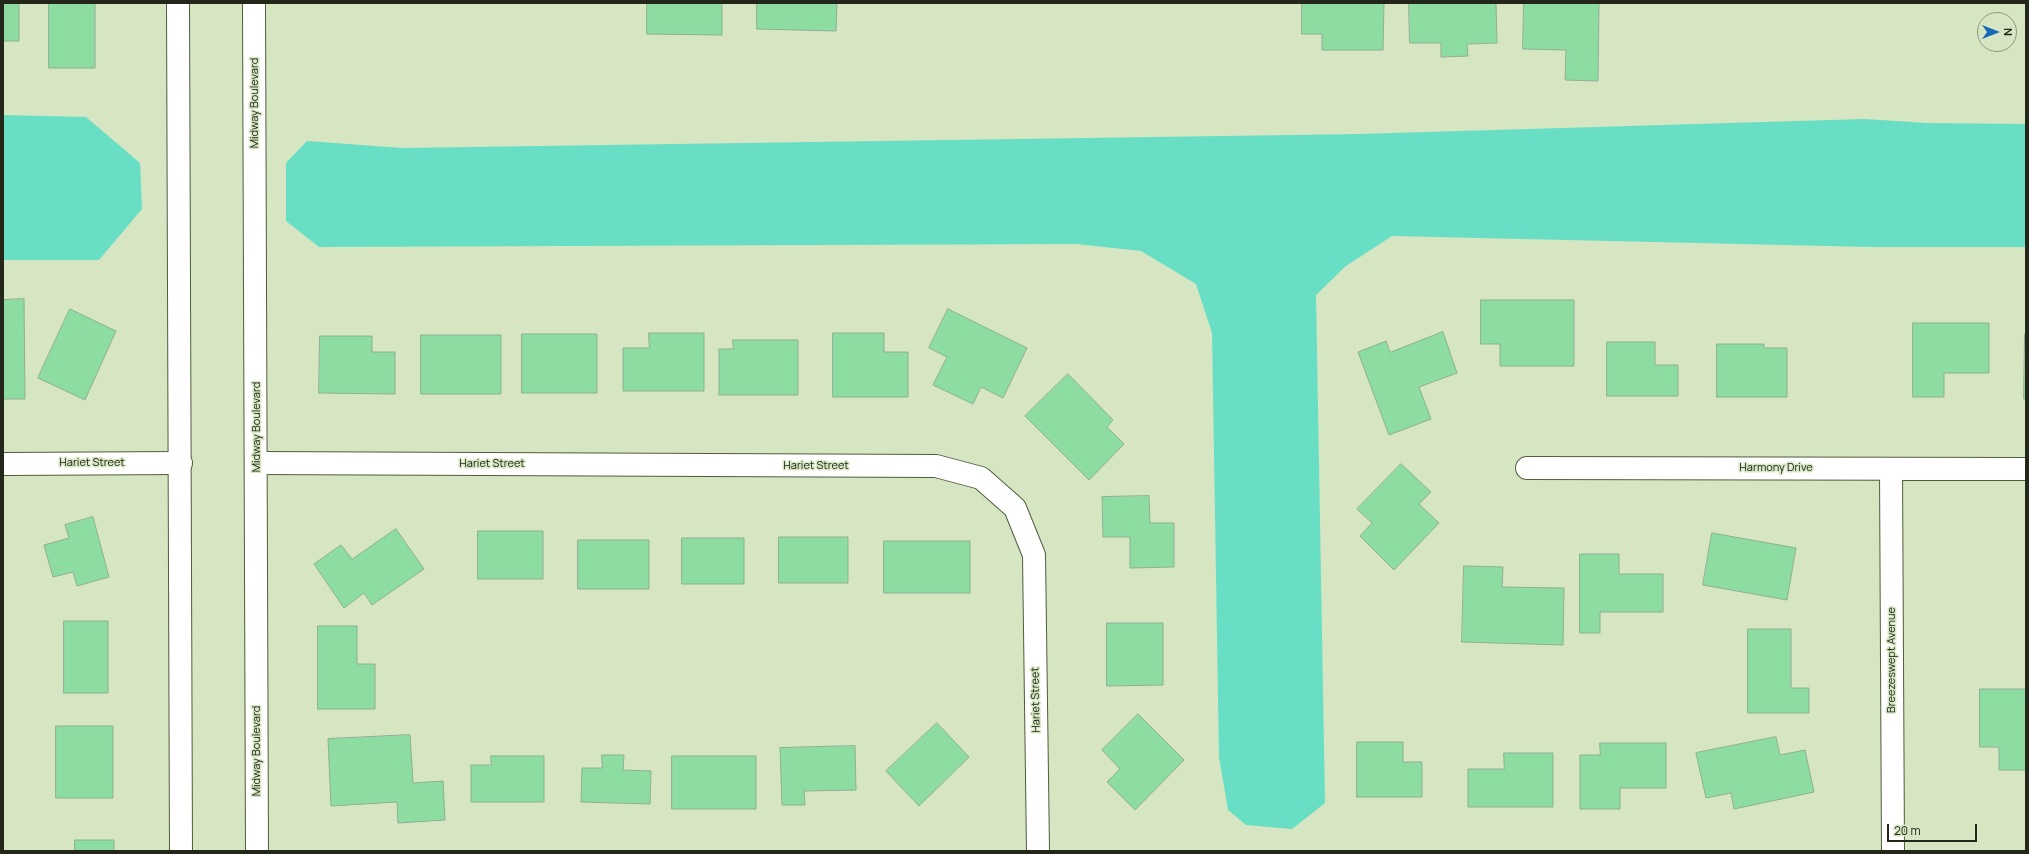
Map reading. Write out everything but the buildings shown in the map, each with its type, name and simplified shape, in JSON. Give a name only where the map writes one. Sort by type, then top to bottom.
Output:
[{"type":"street","points":[[178,3],[181,463],[181,851]]},
{"type":"street","name":"Midway Boulevard","points":[[254,3],[257,463],[257,851]]},
{"type":"street","name":"Hariet Street","points":[[3,464],[181,463]]},
{"type":"street","name":"Hariet Street","points":[[257,463],[936,466],[981,478],[1015,508],[1034,554],[1038,851]]},
{"type":"street","name":"Harmony Drive","points":[[1527,468],[2026,470]]},
{"type":"street","name":"Breezeswept Avenue","points":[[1891,469],[1892,851]]},
{"type":"water","points":[[3,115],[86,117],[140,163],[142,209],[99,260],[3,260]]},
{"type":"water","points":[[1865,119],[1927,123],[2026,124],[2026,247],[1871,247],[1392,236],[1346,266],[1316,295],[1325,803],[1292,829],[1246,825],[1228,810],[1219,757],[1212,333],[1196,284],[1141,251],[1076,244],[319,247],[286,221],[286,163],[307,141],[402,148],[1359,134]]}]
